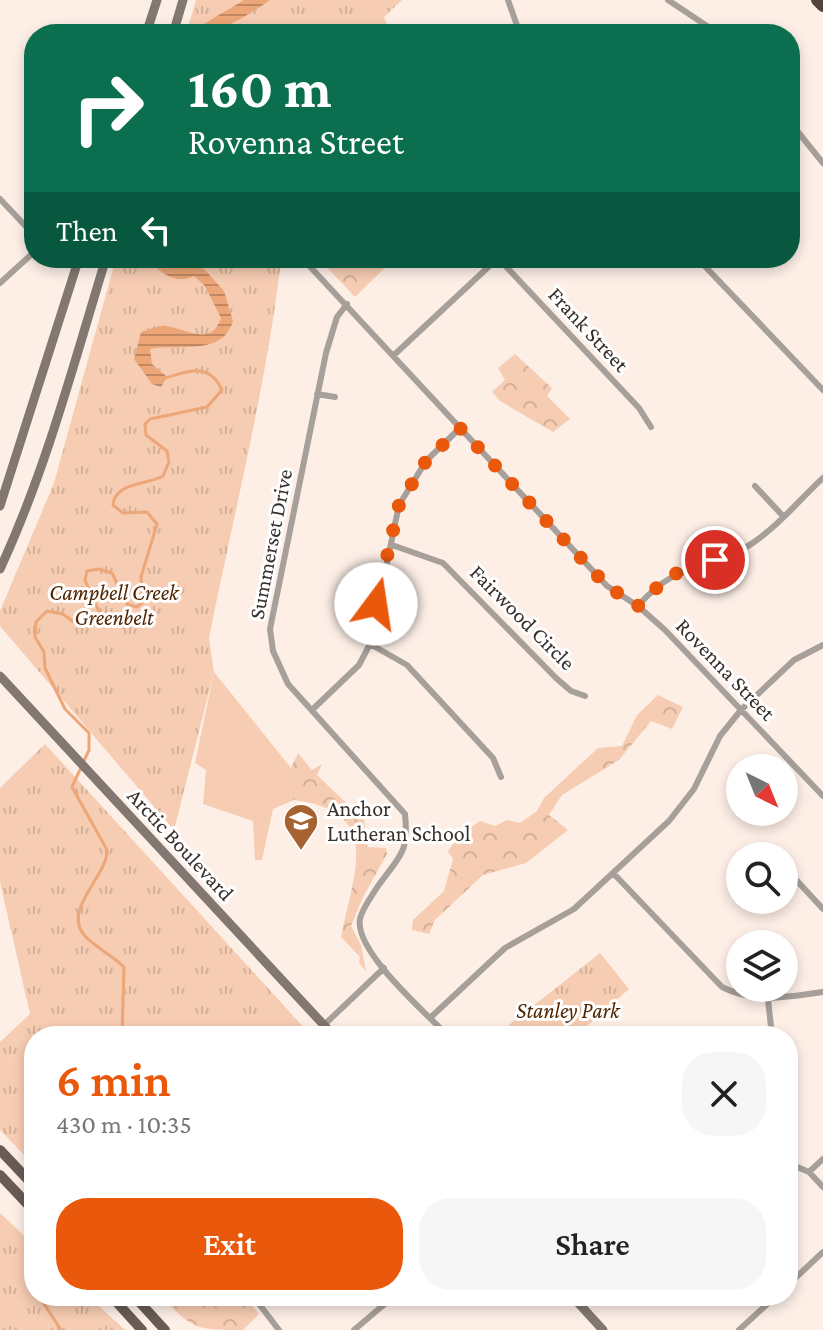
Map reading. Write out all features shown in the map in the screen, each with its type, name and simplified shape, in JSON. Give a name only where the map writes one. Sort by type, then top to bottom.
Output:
[{"type":"highway","points":[[817,0],[823,6]]},
{"type":"main road","points":[[149,24],[157,0]]},
{"type":"main road","points":[[176,24],[183,0]]},
{"type":"main road","points":[[0,506],[73,268]]},
{"type":"main road","points":[[0,569],[20,525],[56,422],[103,268]]},
{"type":"main road","name":"Arctic Boulevard","points":[[1,677],[324,1025]]},
{"type":"main road","points":[[0,1150],[24,1175]]},
{"type":"main road","points":[[0,1175],[24,1201]]},
{"type":"main road","points":[[120,1306],[142,1330]]},
{"type":"main road","points":[[143,1306],[165,1330]]},
{"type":"main road","points":[[581,1306],[603,1330]]},
{"type":"street","points":[[668,0],[704,24]]},
{"type":"street","points":[[507,1],[516,24]]},
{"type":"street","points":[[800,134],[823,163]]},
{"type":"street","points":[[0,199],[24,224]]},
{"type":"street","points":[[0,283],[24,261]]},
{"type":"street","name":"Rovenna Street","points":[[312,268],[607,586],[638,606],[823,796]]},
{"type":"street","points":[[394,355],[487,268]]},
{"type":"street","name":"Frank Street","points":[[507,268],[639,408],[651,427]]},
{"type":"street","points":[[707,268],[823,390]]},
{"type":"street","name":"Summerset Drive","points":[[347,304],[337,317],[317,394],[270,629],[280,671],[405,814],[407,839],[402,858],[378,886],[360,919],[363,944],[438,1026]]},
{"type":"street","points":[[317,394],[335,397]]},
{"type":"street","points":[[312,710],[359,665],[370,644],[399,505],[411,480],[460,428]]},
{"type":"street","points":[[638,606],[669,576],[738,552],[823,478]]},
{"type":"street","points":[[755,486],[782,515]]},
{"type":"street","name":"Fairwood Circle","points":[[392,545],[443,563],[556,678],[571,691],[585,696]]},
{"type":"street","points":[[370,644],[407,665],[493,758],[501,777]]},
{"type":"street","points":[[430,1018],[505,948],[574,909],[614,874],[682,806],[709,753],[741,710],[794,660],[823,645]]},
{"type":"street","points":[[614,874],[726,989]]},
{"type":"street","points":[[798,882],[823,909]]},
{"type":"street","points":[[324,1025],[384,968]]},
{"type":"street","points":[[798,995],[823,992]]},
{"type":"street","points":[[768,1002],[771,1026]]},
{"type":"street","points":[[809,1172],[823,1159]]},
{"type":"street","points":[[798,1167],[809,1172],[823,1187]]},
{"type":"street","points":[[798,1276],[823,1252]]},
{"type":"street","points":[[261,1306],[279,1330]]},
{"type":"street","points":[[354,1330],[379,1306]]},
{"type":"street","points":[[739,1330],[765,1306]]},
{"type":"green space","points":[[196,0],[402,0],[384,17],[387,24],[189,24]]},
{"type":"green space","name":"Campbell Creek Greenbelt","points":[[113,268],[280,268],[258,403],[209,638],[214,672],[174,830],[0,626],[0,611],[54,483]]},
{"type":"green space","points":[[327,268],[385,268],[355,297]]},
{"type":"green space","points":[[515,354],[552,388],[547,396],[570,419],[553,432],[500,401],[492,392],[505,380],[498,368]]},
{"type":"green space","points":[[214,672],[291,768],[299,773],[289,793],[294,800],[273,809],[262,860],[255,860],[253,821],[203,804],[206,770],[195,763]]},
{"type":"green space","points":[[658,695],[683,707],[672,729],[651,721],[619,760],[562,795],[549,815],[568,830],[526,863],[483,875],[435,920],[429,934],[412,930],[413,920],[444,891],[453,859],[448,851],[461,834],[480,821],[495,826],[507,820],[520,823],[537,811],[544,798],[598,748],[622,746],[637,715]]},
{"type":"green space","points":[[45,744],[303,1026],[24,1026],[24,1155],[0,1130],[0,1042],[30,1014],[0,882],[0,788]]},
{"type":"green space","points":[[298,753],[312,770],[322,764],[317,775],[364,820],[368,847],[386,848],[387,854],[351,926],[361,945],[366,971],[359,963],[360,957],[341,937],[355,868],[356,849],[352,831],[341,817],[323,807],[294,800],[288,793],[299,773],[291,768]]},
{"type":"green space","name":"Stanley Park","points":[[600,953],[629,989],[587,1026],[508,1026]]},
{"type":"green space","points":[[0,1213],[24,1236],[24,1306],[99,1306],[125,1330],[0,1330]]},
{"type":"green space","points":[[171,1306],[252,1306],[259,1314],[243,1330],[205,1328],[181,1316]]},
{"type":"shaded area","points":[[244,0],[270,0],[230,24],[204,24]]},
{"type":"shaded area","points":[[157,268],[204,269],[224,291],[233,321],[219,340],[210,344],[150,349],[152,364],[167,377],[161,387],[152,384],[134,359],[141,332],[163,326],[204,334],[217,327],[221,318],[205,286],[194,276],[180,279]]},
{"type":"waterway","points":[[122,1026],[124,967],[89,940],[79,926],[78,915],[82,904],[101,871],[107,850],[72,787],[89,750],[89,733],[65,709],[45,668],[44,652],[35,637],[36,622],[47,611],[63,614],[80,627],[97,624],[100,614],[85,580],[87,571],[99,569],[112,573],[127,604],[137,607],[143,602],[141,577],[157,524],[147,512],[123,513],[113,505],[115,498],[125,488],[163,476],[169,462],[167,451],[146,435],[145,424],[150,419],[207,407],[222,390],[217,381],[204,372],[188,371],[163,379]]},
{"type":"waterway","points":[[45,1306],[61,1330]]},
{"type":"place","name":"Anchor Lutheran School","points":[[301,852]]},
{"type":"route","points":[[376,604],[399,505],[411,480],[426,461],[460,428],[607,586],[638,606],[654,587],[669,576],[715,560]]}]
